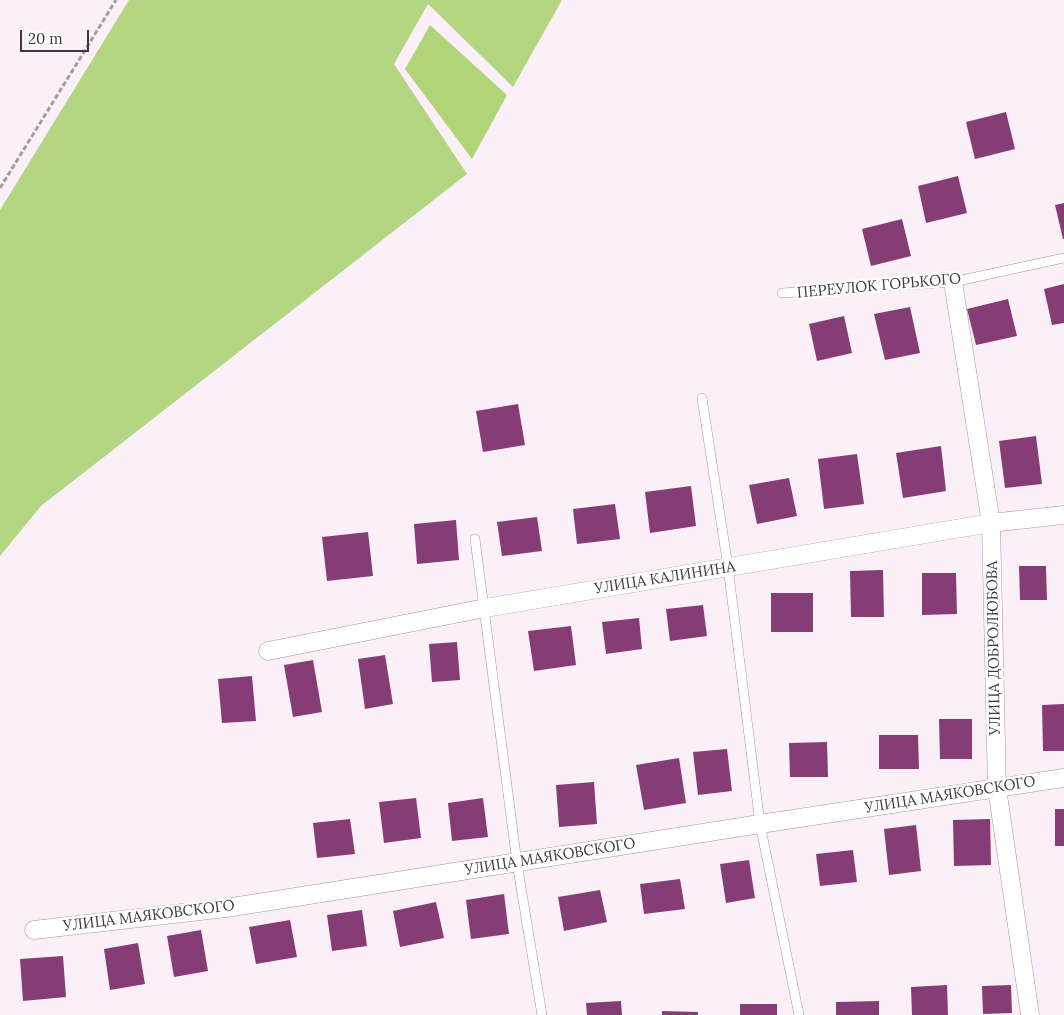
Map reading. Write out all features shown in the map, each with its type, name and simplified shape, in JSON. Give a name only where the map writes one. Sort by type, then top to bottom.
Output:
[{"type":"street","name":"УЛИЦА ДОБРОЛЮБОВА","points":[[953,282],[991,523],[997,788],[1030,1015]]},
{"type":"street","name":"УЛИЦА КАЛИНИНА","points":[[268,651],[484,608],[991,523],[1064,515]]},
{"type":"street","name":"УЛИЦА МАЯКОВСКОГО","points":[[34,930],[226,908],[1064,778]]},
{"type":"lane","name":"ПЕРЕУЛОК ГОРЬКОГО","points":[[782,293],[953,282],[1064,258]]},
{"type":"lane","points":[[702,398],[728,567],[760,824],[799,1015]]},
{"type":"lane","points":[[475,539],[517,862],[542,1015]]},
{"type":"path","points":[[0,188],[116,0]]},
{"type":"green space","points":[[129,0],[562,0],[513,87],[428,4],[394,64],[467,174],[41,506],[0,556],[0,210]]},
{"type":"green space","points":[[430,25],[507,95],[472,159],[405,69]]},
{"type":"building","points":[[1006,112],[1015,149],[975,159],[966,122]]},
{"type":"building","points":[[958,176],[967,213],[926,223],[918,186]]},
{"type":"building","points":[[1064,203],[1064,239],[1063,239],[1055,205]]},
{"type":"building","points":[[902,219],[911,256],[871,266],[862,229]]},
{"type":"building","points":[[1064,284],[1064,323],[1052,325],[1044,289]]},
{"type":"building","points":[[1008,299],[1017,336],[976,345],[967,309]]},
{"type":"building","points":[[910,307],[920,353],[885,360],[874,314]]},
{"type":"building","points":[[844,316],[852,353],[817,361],[809,324]]},
{"type":"building","points":[[518,404],[525,445],[483,452],[476,411]]},
{"type":"building","points":[[1036,436],[1042,484],[1005,488],[999,441]]},
{"type":"building","points":[[941,446],[946,491],[903,498],[896,453]]},
{"type":"building","points":[[857,454],[864,504],[824,509],[818,459]]},
{"type":"building","points":[[789,478],[797,516],[757,524],[749,485]]},
{"type":"building","points":[[691,486],[696,526],[650,533],[645,492]]},
{"type":"building","points":[[615,504],[620,539],[577,544],[573,509]]},
{"type":"building","points":[[537,517],[542,551],[502,556],[497,522]]},
{"type":"building","points":[[456,520],[459,560],[417,564],[414,524]]},
{"type":"building","points":[[368,532],[373,576],[327,581],[322,537]]},
{"type":"building","points":[[1019,566],[1046,566],[1047,600],[1020,600]]},
{"type":"building","points":[[883,570],[884,617],[851,617],[850,571]]},
{"type":"building","points":[[922,573],[956,573],[957,614],[922,615]]},
{"type":"building","points":[[771,593],[813,593],[813,632],[771,632]]},
{"type":"building","points":[[703,605],[707,636],[670,641],[666,609]]},
{"type":"building","points":[[639,618],[642,649],[606,654],[602,622]]},
{"type":"building","points":[[571,626],[576,665],[534,671],[528,631]]},
{"type":"building","points":[[457,642],[460,680],[432,682],[429,644]]},
{"type":"building","points":[[385,655],[393,704],[365,709],[358,659]]},
{"type":"building","points":[[313,660],[322,712],[293,717],[284,665]]},
{"type":"building","points":[[252,676],[256,721],[222,723],[218,679]]},
{"type":"building","points":[[1064,704],[1064,751],[1043,751],[1042,705]]},
{"type":"building","points":[[939,719],[972,719],[972,759],[940,759]]},
{"type":"building","points":[[879,735],[918,735],[919,769],[879,769]]},
{"type":"building","points":[[827,742],[828,777],[790,777],[789,743]]},
{"type":"building","points":[[727,749],[732,791],[698,795],[693,752]]},
{"type":"building","points":[[679,758],[686,803],[644,810],[636,765]]},
{"type":"building","points":[[594,782],[597,824],[559,827],[556,785]]},
{"type":"building","points":[[416,798],[421,838],[384,843],[379,802]]},
{"type":"building","points":[[483,798],[488,837],[452,841],[448,803]]},
{"type":"building","points":[[1055,809],[1064,809],[1064,846],[1055,846]]},
{"type":"building","points":[[350,819],[355,854],[317,858],[313,823]]},
{"type":"building","points":[[990,819],[991,865],[954,866],[953,820]]},
{"type":"building","points":[[916,825],[921,871],[889,875],[884,829]]},
{"type":"building","points":[[853,850],[857,882],[820,886],[816,854]]},
{"type":"building","points":[[749,860],[755,898],[726,903],[720,864]]},
{"type":"building","points":[[680,879],[685,909],[644,914],[640,884]]},
{"type":"building","points":[[600,890],[607,922],[564,931],[558,897]]},
{"type":"building","points":[[504,894],[509,934],[471,939],[466,900]]},
{"type":"building","points":[[436,902],[444,938],[400,947],[393,911]]},
{"type":"building","points":[[362,910],[367,946],[332,951],[327,915]]},
{"type":"building","points":[[290,920],[297,957],[256,964],[249,927]]},
{"type":"building","points":[[201,930],[208,971],[174,977],[167,936]]},
{"type":"building","points":[[138,943],[145,984],[110,990],[104,949]]},
{"type":"building","points":[[63,956],[66,997],[23,1001],[20,959]]},
{"type":"building","points":[[947,985],[948,1015],[912,1015],[911,987]]},
{"type":"building","points":[[1011,985],[1012,1013],[983,1014],[982,986]]},
{"type":"building","points":[[621,1001],[622,1015],[587,1015],[586,1003]]},
{"type":"building","points":[[879,1001],[879,1015],[836,1015],[836,1002]]},
{"type":"building","points":[[740,1004],[777,1004],[777,1015],[740,1015]]},
{"type":"building","points":[[662,1011],[698,1012],[698,1015],[662,1015]]}]
